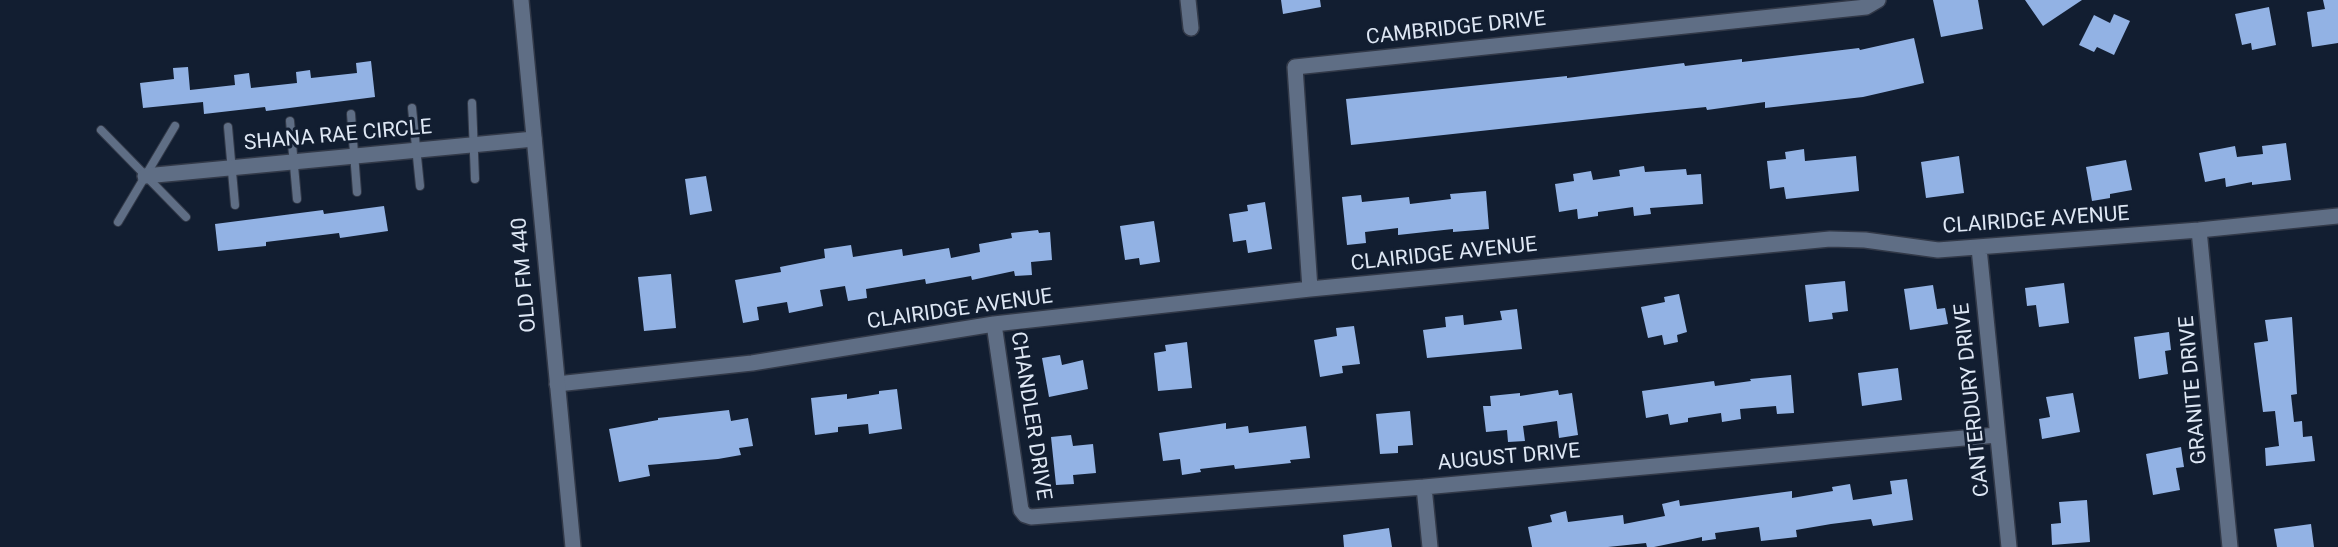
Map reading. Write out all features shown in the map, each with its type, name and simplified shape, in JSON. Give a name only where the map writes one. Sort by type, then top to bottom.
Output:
[{"type":"street","name":"OLD FM 440","points":[[521,0],[573,547]]},
{"type":"street","points":[[1188,0],[1191,28]]},
{"type":"street","name":"CAMBRIDGE DRIVE","points":[[1310,289],[1295,67],[1866,7],[1878,0]]},
{"type":"street","name":"SHANA RAE CIRCLE","points":[[145,176],[534,140]]},
{"type":"street","name":"CLAIRIDGE AVENUE","points":[[556,384],[752,363],[994,324],[1310,289],[1830,239],[1865,240],[1938,250],[2199,230],[2338,216]]},
{"type":"street","name":"GRANITE DRIVE","points":[[2199,230],[2230,547]]},
{"type":"street","name":"CANTERDURY DRIVE","points":[[1979,248],[2008,547]]},
{"type":"street","name":"CHANDLER DRIVE","points":[[994,324],[1021,510],[1024,514]]},
{"type":"street","name":"AUGUST DRIVE","points":[[1024,514],[1031,517],[1424,487],[1998,435]]},
{"type":"street","points":[[1424,487],[1430,547]]},
{"type":"lane","points":[[472,103],[475,179]]},
{"type":"lane","points":[[412,108],[420,186]]},
{"type":"lane","points":[[351,114],[357,192]]},
{"type":"lane","points":[[290,122],[297,199]]},
{"type":"lane","points":[[118,222],[176,126]]},
{"type":"lane","points":[[228,127],[235,205]]},
{"type":"lane","points":[[101,130],[186,217]]},
{"type":"building","points":[[1281,0],[1320,0],[1321,7],[1283,14]]},
{"type":"building","points":[[1933,0],[1978,0],[1983,29],[1941,37]]},
{"type":"building","points":[[2025,0],[2082,0],[2043,26]]},
{"type":"building","points":[[2323,0],[2338,0],[2338,43],[2312,47],[2307,12],[2325,9]]},
{"type":"building","points":[[2269,7],[2276,45],[2252,50],[2251,43],[2242,45],[2235,14]]},
{"type":"building","points":[[2114,14],[2130,21],[2114,55],[2097,47],[2094,52],[2079,45],[2094,15],[2110,23]]},
{"type":"building","points":[[1914,38],[1924,83],[1863,97],[1765,108],[1765,102],[1707,110],[1706,107],[1351,145],[1346,99],[1567,76],[1567,78],[1684,63],[1685,66],[1742,59],[1742,62],[1859,48],[1860,50]]},
{"type":"building","points":[[371,61],[375,97],[266,111],[265,107],[204,114],[203,102],[143,108],[140,83],[174,79],[173,68],[188,67],[190,90],[235,85],[234,75],[249,73],[251,88],[297,83],[296,72],[310,70],[311,78],[357,73],[356,63]]},
{"type":"building","points":[[2286,143],[2291,180],[2252,185],[2252,182],[2226,187],[2225,178],[2205,182],[2199,153],[2235,146],[2237,157],[2263,154],[2262,146]]},
{"type":"building","points":[[1804,149],[1805,161],[1856,156],[1859,191],[1786,199],[1784,187],[1770,189],[1767,161],[1786,159],[1785,152]]},
{"type":"building","points":[[1959,156],[1964,193],[1926,198],[1921,162]]},
{"type":"building","points":[[2126,160],[2132,190],[2110,194],[2110,198],[2092,201],[2086,167]]},
{"type":"building","points":[[1644,166],[1645,172],[1686,169],[1687,175],[1701,174],[1703,204],[1650,208],[1651,214],[1634,216],[1633,207],[1598,212],[1598,216],[1578,219],[1577,209],[1559,212],[1555,184],[1574,181],[1573,174],[1591,171],[1593,180],[1620,176],[1619,170]]},
{"type":"building","points":[[706,176],[712,211],[690,215],[685,179]]},
{"type":"building","points":[[1486,191],[1489,229],[1453,232],[1453,229],[1398,235],[1398,228],[1365,232],[1366,243],[1347,245],[1342,197],[1361,195],[1362,202],[1409,197],[1410,204],[1451,199],[1450,194]]},
{"type":"building","points":[[1265,202],[1272,249],[1248,253],[1246,240],[1233,242],[1229,214],[1248,211],[1247,205]]},
{"type":"building","points":[[384,206],[388,231],[340,238],[339,233],[266,242],[266,246],[218,251],[215,224],[323,210],[324,214]]},
{"type":"building","points":[[1154,221],[1160,262],[1140,265],[1139,258],[1125,260],[1120,226]]},
{"type":"building","points":[[1038,230],[1039,233],[1050,232],[1052,260],[1031,262],[1032,275],[1015,276],[1014,271],[972,280],[971,276],[926,284],[925,279],[866,289],[867,298],[848,301],[845,286],[820,290],[823,306],[789,313],[787,302],[757,307],[759,320],[743,323],[735,280],[781,272],[780,267],[825,258],[824,249],[851,245],[853,257],[902,249],[903,256],[949,248],[951,258],[980,252],[979,244],[1012,238],[1011,233]]},
{"type":"building","points":[[671,274],[676,328],[644,331],[638,277]]},
{"type":"building","points":[[1845,281],[1848,311],[1832,313],[1833,319],[1809,322],[1805,285]]},
{"type":"building","points":[[2064,283],[2069,323],[2039,327],[2036,305],[2027,306],[2025,288]]},
{"type":"building","points":[[1933,285],[1937,309],[1945,308],[1948,324],[1910,330],[1904,289]]},
{"type":"building","points":[[1679,294],[1687,332],[1677,335],[1678,342],[1664,345],[1662,335],[1648,338],[1641,307],[1665,302],[1664,297]]},
{"type":"building","points":[[1517,309],[1522,349],[1427,358],[1423,330],[1446,327],[1445,317],[1463,315],[1464,325],[1502,320],[1500,311]]},
{"type":"building","points":[[2292,317],[2297,394],[2291,395],[2294,422],[2302,421],[2303,437],[2312,436],[2315,461],[2266,466],[2265,448],[2279,446],[2275,411],[2263,412],[2254,343],[2268,341],[2265,320]]},
{"type":"building","points":[[1354,326],[1360,364],[1342,366],[1343,373],[1320,377],[1314,340],[1337,336],[1336,328]]},
{"type":"building","points":[[2169,332],[2171,350],[2165,351],[2168,374],[2139,379],[2134,337]]},
{"type":"building","points":[[1187,342],[1192,388],[1158,391],[1154,353],[1166,351],[1165,345]]},
{"type":"building","points":[[1060,355],[1062,365],[1083,360],[1088,389],[1049,397],[1042,358]]},
{"type":"building","points":[[1898,368],[1902,400],[1862,406],[1858,373]]},
{"type":"building","points":[[1791,375],[1794,413],[1777,414],[1776,406],[1740,409],[1741,419],[1722,422],[1721,413],[1688,418],[1688,422],[1670,425],[1668,414],[1646,418],[1642,391],[1714,381],[1715,386],[1751,381],[1750,379]]},
{"type":"building","points":[[897,389],[902,429],[869,434],[868,424],[838,427],[838,432],[815,435],[811,398],[847,394],[847,399]]},
{"type":"building","points":[[1558,390],[1559,395],[1572,393],[1578,435],[1559,438],[1557,421],[1523,426],[1525,441],[1508,442],[1507,430],[1486,432],[1483,406],[1491,406],[1490,396],[1520,393],[1520,396]]},
{"type":"building","points":[[2073,393],[2080,432],[2042,439],[2039,419],[2050,417],[2046,397]]},
{"type":"building","points":[[729,410],[731,421],[748,418],[753,446],[739,448],[741,455],[648,465],[650,476],[619,482],[609,429],[658,420],[658,418]]},
{"type":"building","points":[[1410,411],[1413,445],[1398,446],[1398,453],[1380,454],[1376,414]]},
{"type":"building","points":[[1226,423],[1226,429],[1248,426],[1249,433],[1306,426],[1310,458],[1290,460],[1291,463],[1235,469],[1234,465],[1200,469],[1201,472],[1182,475],[1180,459],[1163,461],[1159,433]]},
{"type":"building","points":[[1071,435],[1073,446],[1093,444],[1096,473],[1073,475],[1074,484],[1056,485],[1051,437]]},
{"type":"building","points":[[2181,447],[2184,467],[2176,468],[2180,490],[2153,495],[2146,454]]},
{"type":"building","points":[[1907,479],[1913,520],[1873,526],[1871,519],[1831,524],[1796,530],[1797,537],[1761,541],[1759,527],[1715,533],[1716,539],[1702,541],[1702,537],[1654,547],[1647,547],[1646,543],[1608,547],[1532,547],[1528,527],[1552,522],[1550,515],[1566,511],[1568,522],[1623,515],[1624,524],[1665,516],[1662,504],[1679,500],[1680,506],[1792,491],[1792,498],[1833,491],[1832,487],[1850,484],[1853,500],[1892,494],[1890,481]]},
{"type":"building","points":[[2087,500],[2090,542],[2052,545],[2051,524],[2061,523],[2059,502]]},
{"type":"building","points":[[2311,524],[2314,547],[2277,547],[2274,529]]},
{"type":"building","points":[[1389,528],[1392,547],[1344,547],[1343,535]]}]
